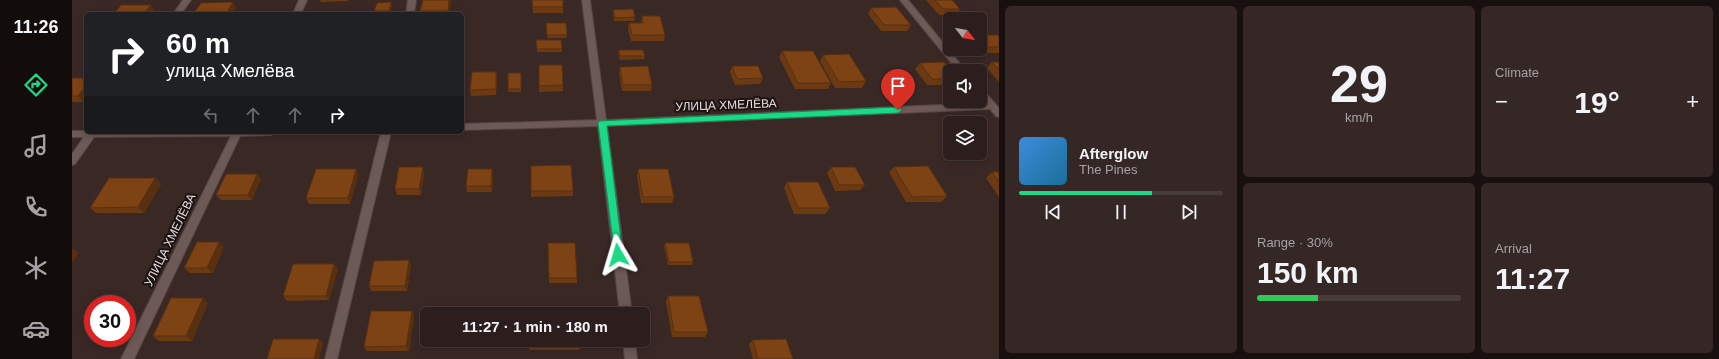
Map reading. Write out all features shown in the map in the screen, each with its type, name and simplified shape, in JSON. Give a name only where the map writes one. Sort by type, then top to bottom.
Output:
[{"type":"street","points":[[178,12],[187,0]]},
{"type":"street","points":[[297,12],[303,0]]},
{"type":"street","points":[[410,12],[412,0]]},
{"type":"street","points":[[586,0],[625,307]]},
{"type":"street","points":[[904,0],[956,64]]},
{"type":"street","points":[[987,101],[999,114]]},
{"type":"street","name":"УЛИЦА ХМЕЛЁВА","points":[[464,127],[602,123],[991,106]]},
{"type":"street","points":[[72,134],[84,133]]},
{"type":"street","points":[[72,160],[91,134]]},
{"type":"street","name":"УЛИЦА ХМЕЛЁВА","points":[[127,359],[236,134]]},
{"type":"street","points":[[331,359],[386,134]]},
{"type":"street","points":[[630,347],[631,359]]},
{"type":"building","points":[[423,0],[449,0],[448,11],[420,11]]},
{"type":"building","points":[[532,0],[563,0],[563,7],[533,7]]},
{"type":"building","points":[[935,0],[952,0],[960,9],[943,9]]},
{"type":"building","points":[[233,2],[227,12],[194,12],[201,3]]},
{"type":"building","points":[[391,2],[389,11],[374,11],[377,3]]},
{"type":"building","points":[[121,5],[151,5],[145,12],[116,12]]},
{"type":"building","points":[[896,7],[911,25],[884,25],[871,8]]},
{"type":"building","points":[[633,9],[635,17],[615,18],[613,10]]},
{"type":"building","points":[[642,16],[660,16],[665,35],[632,35],[629,23],[643,23]]},
{"type":"building","points":[[546,23],[566,23],[567,35],[547,35]]},
{"type":"building","points":[[987,35],[999,36],[999,47],[987,47]]},
{"type":"building","points":[[536,40],[561,40],[562,49],[537,49]]},
{"type":"building","points":[[619,50],[643,50],[645,56],[620,56]]},
{"type":"building","points":[[782,51],[813,51],[831,83],[798,83]]},
{"type":"building","points":[[849,54],[866,81],[839,82],[823,55]]},
{"type":"building","points":[[944,62],[946,64],[943,64],[943,79],[932,79],[920,63]]},
{"type":"building","points":[[992,62],[999,62],[999,70]]},
{"type":"building","points":[[539,65],[562,65],[563,85],[539,86]]},
{"type":"building","points":[[648,66],[652,85],[623,85],[620,67]]},
{"type":"building","points":[[732,66],[758,66],[763,78],[737,79]]},
{"type":"building","points":[[472,72],[496,72],[496,89],[470,90]]},
{"type":"building","points":[[508,73],[521,73],[521,89],[508,89]]},
{"type":"building","points":[[72,78],[84,78],[84,88],[78,96],[72,96]]},
{"type":"building","points":[[571,165],[573,191],[531,191],[531,166]]},
{"type":"building","points":[[928,166],[947,196],[912,197],[894,167]]},
{"type":"building","points":[[399,167],[423,167],[419,189],[395,189]]},
{"type":"building","points":[[831,167],[855,167],[865,185],[839,185]]},
{"type":"building","points":[[316,169],[356,169],[348,198],[306,198]]},
{"type":"building","points":[[468,169],[492,169],[491,186],[466,186]]},
{"type":"building","points":[[638,169],[668,169],[674,197],[643,197]]},
{"type":"building","points":[[992,172],[999,172],[999,182]]},
{"type":"building","points":[[226,174],[257,174],[248,195],[216,195]]},
{"type":"building","points":[[109,178],[155,178],[138,207],[90,208]]},
{"type":"building","points":[[787,182],[818,182],[830,208],[798,208]]},
{"type":"building","points":[[197,242],[219,242],[207,268],[184,268]]},
{"type":"building","points":[[548,243],[575,243],[577,278],[549,278]]},
{"type":"building","points":[[665,243],[689,243],[693,262],[669,262]]},
{"type":"building","points":[[409,260],[405,286],[369,286],[374,261]]},
{"type":"building","points":[[293,264],[334,264],[326,296],[283,296]]},
{"type":"building","points":[[668,296],[699,296],[708,332],[674,332]]},
{"type":"building","points":[[171,298],[203,298],[186,336],[153,336]]},
{"type":"building","points":[[371,311],[412,311],[406,346],[364,347]]},
{"type":"building","points":[[273,339],[319,339],[314,359],[267,359]]},
{"type":"building","points":[[786,339],[793,359],[758,359],[753,340]]},
{"type":"route","points":[[618,255],[602,123],[898,110]]}]
